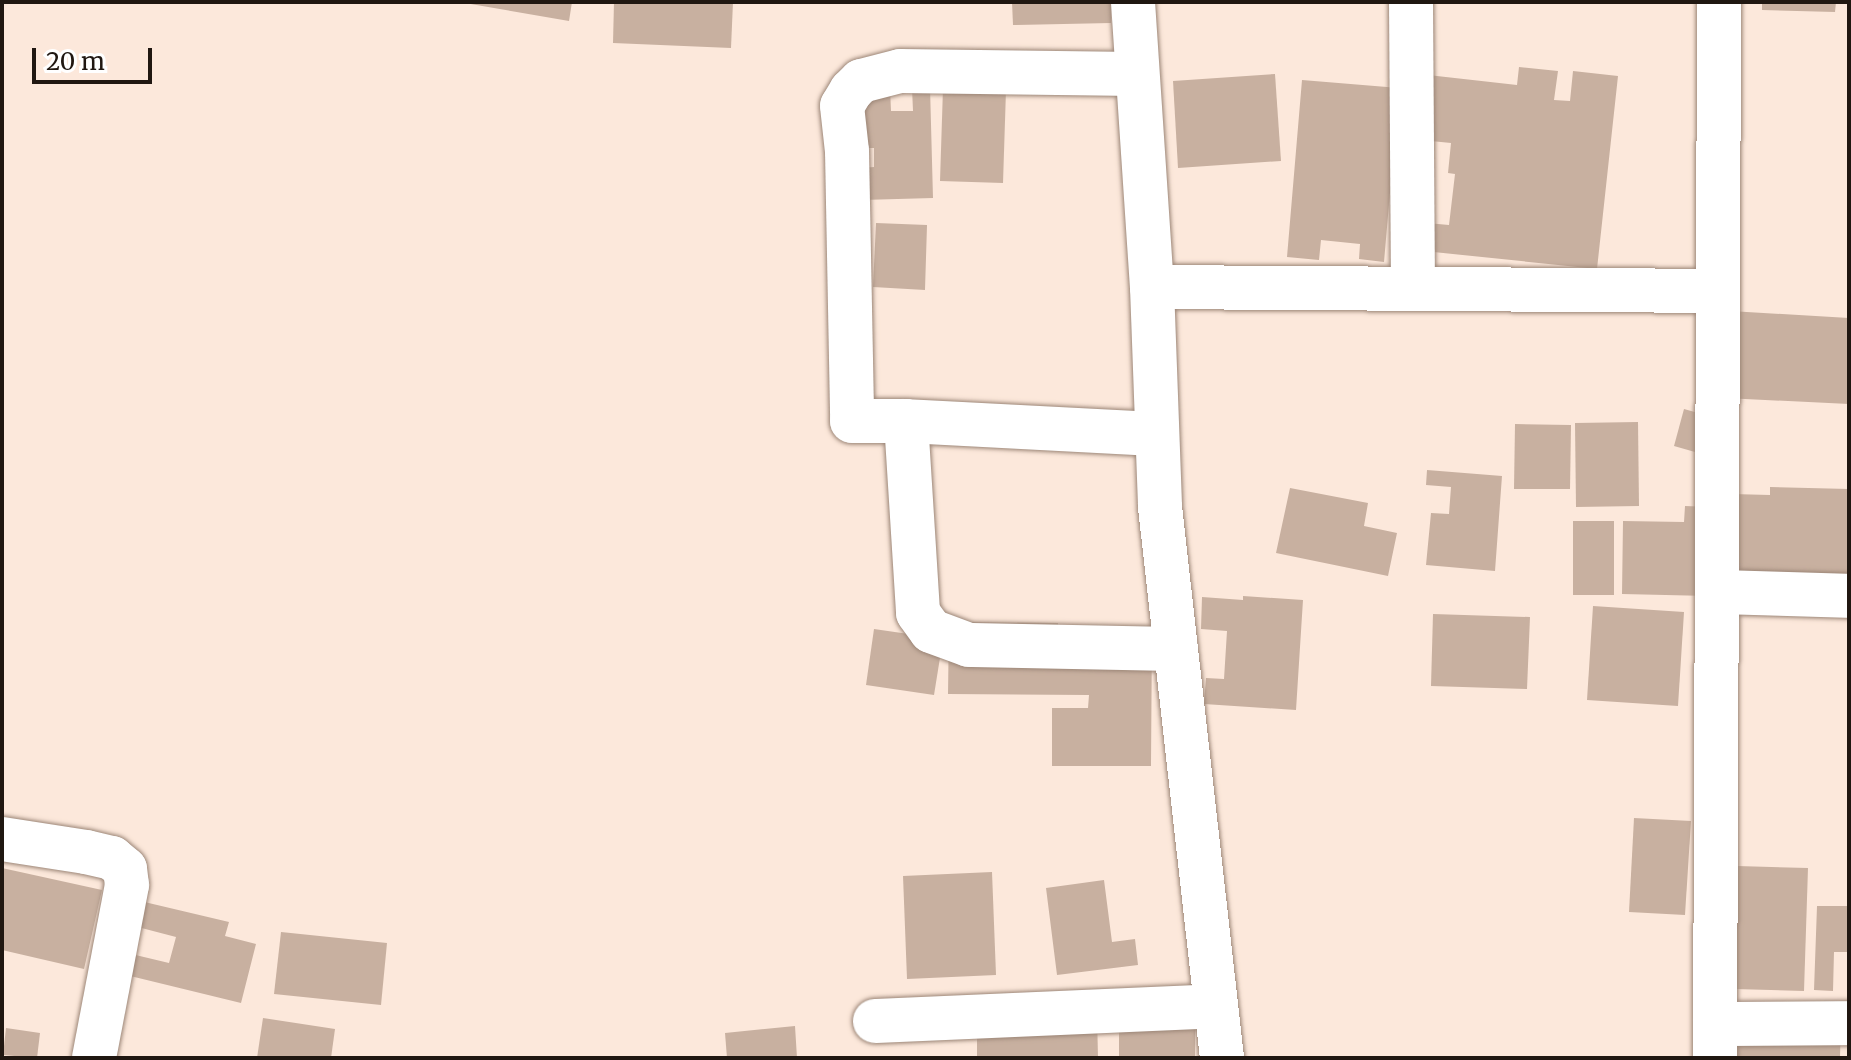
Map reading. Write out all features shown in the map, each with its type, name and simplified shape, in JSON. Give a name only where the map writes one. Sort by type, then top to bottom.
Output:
[{"type":"street","points":[[1133,2],[1152,287],[1160,507],[1222,1058]]},
{"type":"street","points":[[1411,2],[1413,288]]},
{"type":"street","points":[[1719,2],[1715,1041],[1849,1035]]},
{"type":"street","points":[[1136,74],[900,71],[861,81],[851,91],[842,106],[847,151],[852,421],[1157,434]]},
{"type":"street","points":[[1152,287],[1718,291]]},
{"type":"street","points":[[906,421],[918,613],[925,627],[969,645],[1176,649]]},
{"type":"street","points":[[1718,592],[1849,596]]},
{"type":"street","points":[[2,839],[112,858],[125,869],[127,885],[94,1058]]},
{"type":"street","points":[[875,1021],[1216,1006]]},
{"type":"building","points":[[459,2],[572,2],[569,21]]},
{"type":"building","points":[[614,2],[733,2],[731,48],[613,43]]},
{"type":"building","points":[[1012,2],[1111,2],[1111,23],[1013,25]]},
{"type":"building","points":[[1762,2],[1836,2],[1835,12],[1762,10]]},
{"type":"building","points":[[1519,67],[1558,71],[1554,100],[1570,101],[1573,71],[1618,76],[1597,269],[1424,251],[1427,223],[1449,225],[1455,174],[1448,173],[1451,143],[1421,140],[1428,75],[1517,85]]},
{"type":"building","points":[[1275,74],[1281,161],[1178,168],[1173,81]]},
{"type":"building","points":[[1302,80],[1399,88],[1384,262],[1359,259],[1360,244],[1321,240],[1319,260],[1287,257]]},
{"type":"building","points":[[930,87],[933,198],[862,200],[861,168],[874,167],[874,148],[861,148],[859,89],[890,88],[891,111],[913,111],[912,88]]},
{"type":"building","points":[[943,88],[1006,90],[1003,183],[940,181]]},
{"type":"building","points":[[876,223],[927,225],[925,290],[873,287]]},
{"type":"building","points":[[1730,311],[1849,318],[1849,404],[1725,398]]},
{"type":"building","points":[[1684,409],[1734,423],[1709,456],[1674,446]]},
{"type":"building","points":[[1638,422],[1639,506],[1576,507],[1575,423]]},
{"type":"building","points":[[1515,424],[1571,425],[1570,489],[1514,489]]},
{"type":"building","points":[[1427,470],[1502,476],[1495,571],[1426,565],[1431,513],[1449,514],[1451,487],[1426,485]]},
{"type":"building","points":[[1770,487],[1849,489],[1849,580],[1729,577],[1732,494],[1770,495]]},
{"type":"building","points":[[1290,488],[1368,503],[1364,526],[1397,533],[1388,576],[1276,553]]},
{"type":"building","points":[[1685,506],[1711,507],[1709,596],[1622,594],[1623,521],[1684,522]]},
{"type":"building","points":[[1573,521],[1614,521],[1614,595],[1573,595]]},
{"type":"building","points":[[1243,596],[1303,600],[1296,710],[1204,704],[1206,678],[1224,679],[1227,631],[1201,629],[1202,597],[1243,600]]},
{"type":"building","points":[[1593,606],[1684,612],[1678,706],[1587,700]]},
{"type":"building","points":[[1433,614],[1530,617],[1527,689],[1431,686]]},
{"type":"building","points":[[949,622],[1058,623],[1058,631],[1152,631],[1151,766],[1052,766],[1052,708],[1088,708],[1089,695],[948,694]]},
{"type":"building","points":[[874,629],[943,639],[934,695],[866,685]]},
{"type":"building","points":[[1634,818],[1691,821],[1685,915],[1629,912]]},
{"type":"building","points":[[1737,866],[1808,868],[1804,991],[1734,989]]},
{"type":"building","points":[[2,868],[102,890],[84,969],[2,950]]},
{"type":"building","points":[[992,872],[996,975],[907,979],[903,876]]},
{"type":"building","points":[[1104,880],[1112,942],[1135,939],[1138,965],[1057,975],[1046,888]]},
{"type":"building","points":[[136,900],[229,922],[225,936],[256,944],[241,1003],[118,973],[123,952],[169,963],[176,937],[130,925]]},
{"type":"building","points":[[1817,906],[1849,906],[1849,952],[1834,952],[1833,991],[1814,990]]},
{"type":"building","points":[[281,932],[387,943],[381,1005],[274,994]]},
{"type":"building","points":[[1119,1005],[1195,1005],[1195,1058],[1119,1058]]},
{"type":"building","points":[[1738,1012],[1841,1015],[1840,1058],[1737,1058]]},
{"type":"building","points":[[1097,1013],[1098,1058],[977,1058],[977,1014]]},
{"type":"building","points":[[263,1018],[335,1029],[331,1058],[257,1058]]},
{"type":"building","points":[[795,1026],[797,1058],[727,1058],[725,1033]]},
{"type":"building","points":[[6,1028],[40,1033],[37,1058],[3,1055]]}]
